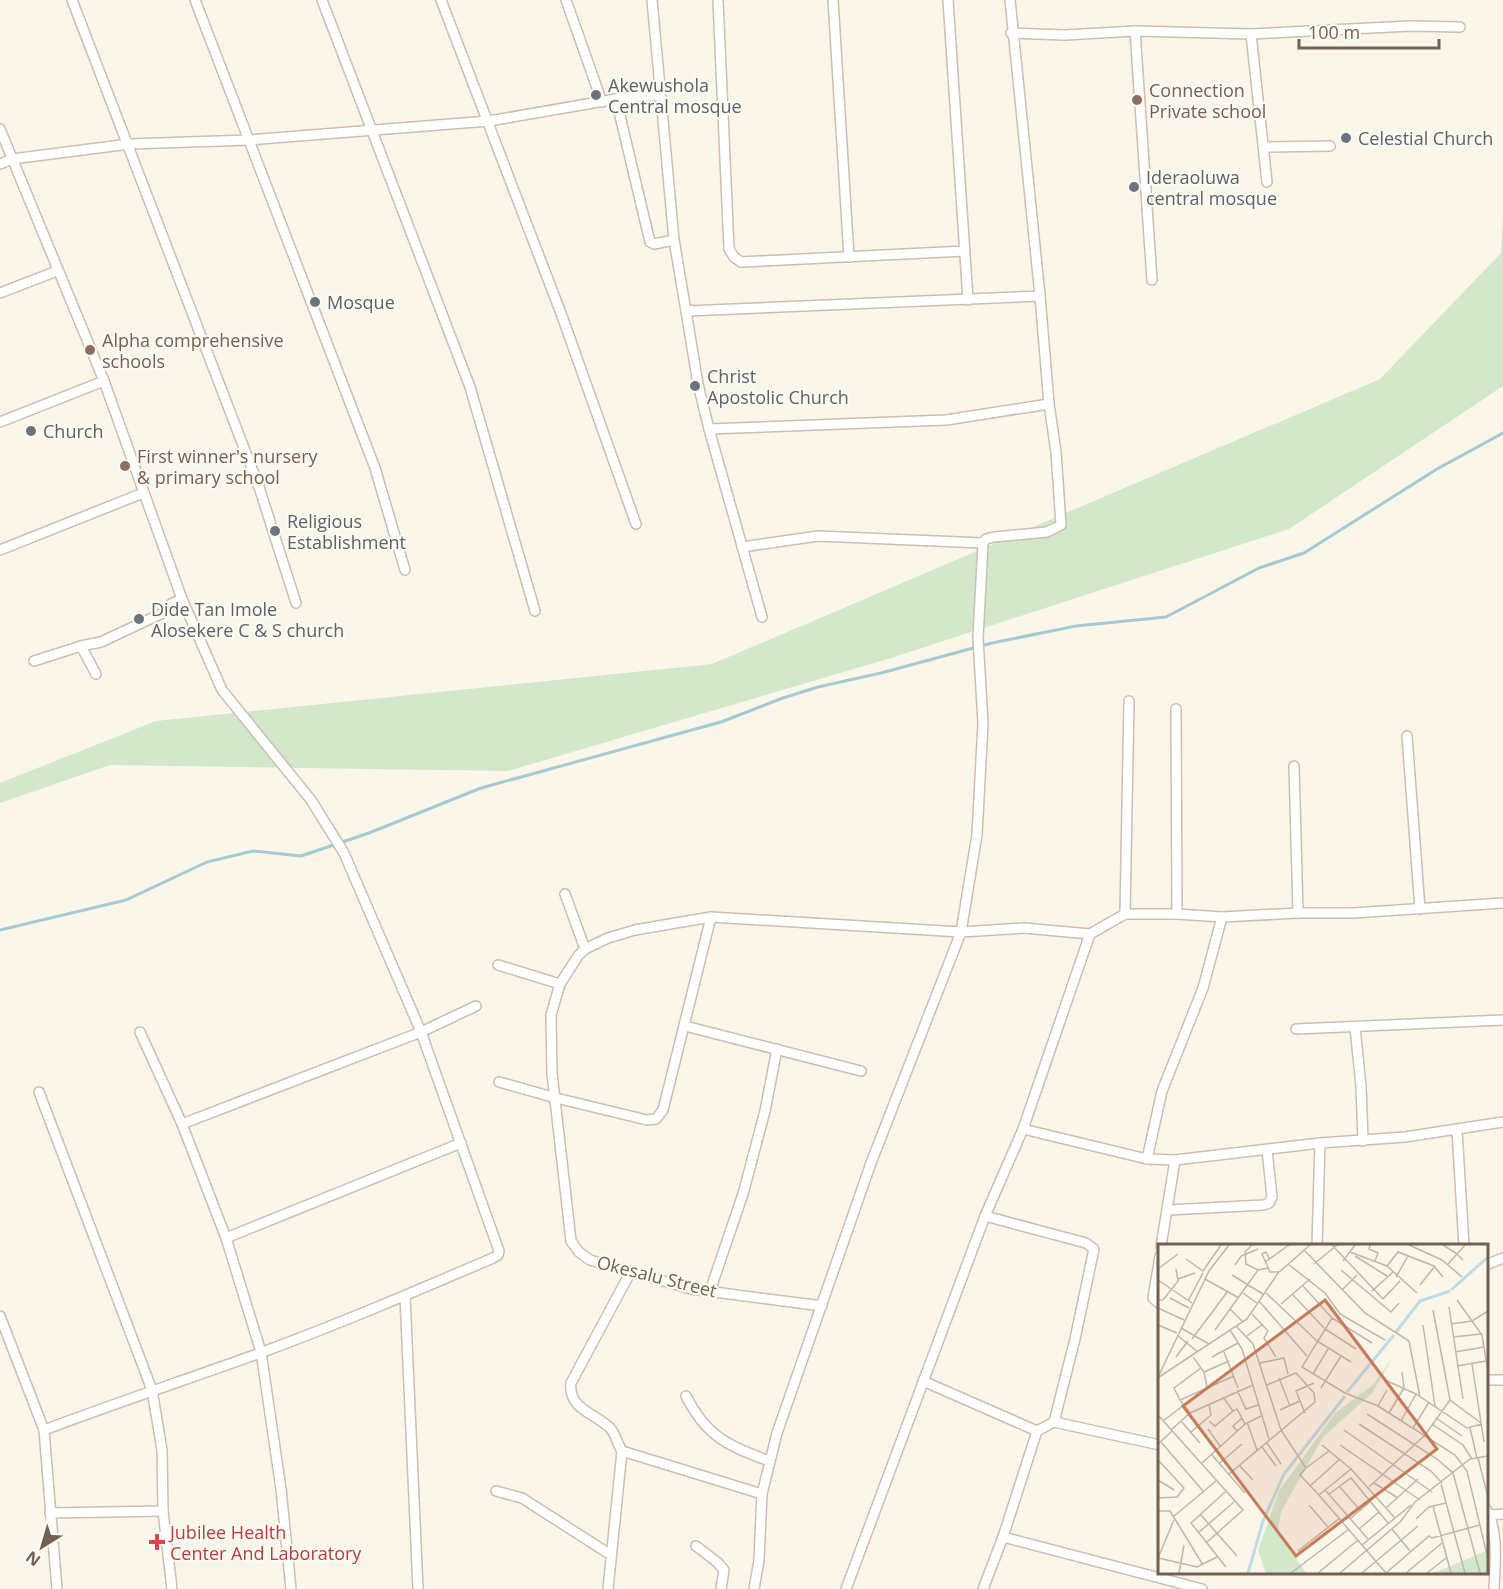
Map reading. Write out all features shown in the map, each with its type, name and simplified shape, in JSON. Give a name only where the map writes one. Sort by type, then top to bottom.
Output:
[{"type":"street","points":[[72,0],[259,487],[296,603]]},
{"type":"street","points":[[195,0],[375,468],[405,570]]},
{"type":"street","points":[[322,0],[470,387],[535,611]]},
{"type":"street","points":[[441,0],[562,316],[636,524]]},
{"type":"street","points":[[566,0],[602,102]]},
{"type":"street","points":[[652,0],[674,240],[698,384],[762,617]]},
{"type":"street","points":[[718,0],[729,249],[734,257],[741,262],[965,250]]},
{"type":"street","points":[[833,0],[849,257]]},
{"type":"street","points":[[948,0],[968,300]]},
{"type":"street","points":[[754,1589],[759,1560],[762,1494],[777,1433],[871,1162],[961,932],[977,835],[982,723],[978,639],[983,543],[986,539],[994,537],[1047,532],[1061,525],[1056,452],[1049,404],[1040,296],[1011,33],[1010,0]]},
{"type":"street","points":[[1011,33],[1251,34],[1410,26],[1460,27]]},
{"type":"street","points":[[1135,32],[1152,280]]},
{"type":"street","points":[[1251,34],[1267,182]]},
{"type":"street","points":[[0,164],[12,159],[129,144],[249,140],[489,121],[616,99],[660,95]]},
{"type":"street","points":[[616,99],[650,242],[654,244],[674,240]]},
{"type":"street","points":[[0,129],[104,381],[182,599],[222,690],[311,800],[344,853],[421,1032],[499,1246],[498,1255],[405,1296],[261,1353],[44,1430]]},
{"type":"street","points":[[1264,147],[1330,146]]},
{"type":"street","points":[[0,293],[57,271]]},
{"type":"street","points":[[686,311],[1040,296]]},
{"type":"street","points":[[0,422],[104,381]]},
{"type":"street","points":[[709,429],[946,420],[1049,404]]},
{"type":"street","points":[[0,550],[143,493]]},
{"type":"street","points":[[742,548],[818,536],[983,543]]},
{"type":"street","points":[[34,661],[101,642],[167,611],[171,604],[182,599]]},
{"type":"street","points":[[81,646],[96,674]]},
{"type":"street","points":[[1125,914],[1129,701]]},
{"type":"street","points":[[1176,709],[1177,914]]},
{"type":"street","points":[[1407,736],[1420,909]]},
{"type":"street","points":[[1294,766],[1298,914]]},
{"type":"street","points":[[565,894],[585,949],[608,938],[635,930],[711,918],[961,932],[1024,928],[1089,934],[1125,914],[1177,914],[1222,918],[1353,913],[1503,903]]},
{"type":"street","points":[[499,1082],[647,1120],[656,1119],[663,1110],[711,918]]},
{"type":"street","points":[[1147,1159],[1162,1092],[1203,988],[1222,918]]},
{"type":"street","points":[[846,1589],[985,1216],[1023,1129],[1089,934]]},
{"type":"street","name":"Okesalu Street","points":[[585,949],[560,984],[551,1015],[552,1073],[571,1241],[579,1252],[590,1260],[630,1273],[691,1288],[822,1306]]},
{"type":"street","points":[[498,965],[560,984]]},
{"type":"street","points":[[182,1124],[421,1032],[476,1006]]},
{"type":"street","points":[[1296,1029],[1503,1020]]},
{"type":"street","points":[[685,1026],[861,1071]]},
{"type":"street","points":[[1355,1027],[1361,1086],[1363,1141]]},
{"type":"street","points":[[140,1032],[182,1124],[226,1238],[261,1353],[281,1489],[291,1589]]},
{"type":"street","points":[[710,1291],[744,1194],[765,1111],[777,1049]]},
{"type":"street","points":[[39,1092],[153,1390],[162,1450],[163,1511],[172,1589]]},
{"type":"street","points":[[1023,1129],[1147,1159],[1175,1160],[1320,1143],[1363,1141],[1503,1122]]},
{"type":"street","points":[[1457,1130],[1464,1244]]},
{"type":"street","points":[[226,1238],[461,1143]]},
{"type":"street","points":[[1317,1244],[1320,1143]]},
{"type":"street","points":[[1168,1210],[1269,1203],[1272,1197],[1267,1150]]},
{"type":"street","points":[[1161,1244],[1175,1160]]},
{"type":"street","points":[[985,1216],[1086,1243],[1094,1249],[1054,1422]]},
{"type":"street","points":[[1488,1264],[1503,1258]]},
{"type":"street","points":[[1158,1268],[1153,1298],[1158,1302]]},
{"type":"street","points":[[608,1589],[622,1451],[612,1430],[580,1408],[570,1392],[571,1383],[630,1273]]},
{"type":"street","points":[[405,1296],[417,1589]]},
{"type":"street","points":[[0,1316],[44,1430],[57,1589]]},
{"type":"street","points":[[923,1381],[1037,1431]]},
{"type":"street","points":[[686,1396],[693,1410],[716,1436],[730,1446],[770,1461]]},
{"type":"street","points":[[982,1589],[1003,1537],[1037,1431],[1054,1422],[1158,1445]]},
{"type":"street","points":[[622,1451],[762,1494]]},
{"type":"street","points":[[496,1491],[522,1498],[611,1554]]},
{"type":"street","points":[[50,1513],[163,1511]]},
{"type":"street","points":[[1494,1589],[1496,1553],[1488,1512],[1503,1514]]},
{"type":"street","points":[[1003,1537],[1202,1589]]},
{"type":"street","points":[[696,1546],[724,1570],[721,1589]]},
{"type":"green space","points":[[1503,218],[1503,386],[1289,529],[891,658],[508,771],[110,765],[0,803],[0,783],[156,721],[712,664],[1380,379],[1501,253]]},
{"type":"waterway","points":[[0,930],[126,900],[207,862],[253,851],[301,856],[369,833],[481,788],[721,722],[818,687],[881,673],[992,643],[1076,626],[1166,617],[1259,568],[1304,553],[1437,469],[1503,433]]},
{"type":"place","name":"Akewushola Central mosque","points":[[596,95]]},
{"type":"place","name":"Connection Private school","points":[[1137,100]]},
{"type":"place","name":"Celestial Church","points":[[1346,138]]},
{"type":"place","name":"Ideraoluwa central mosque","points":[[1134,187]]},
{"type":"place","name":"Mosque","points":[[315,302]]},
{"type":"place","name":"Alpha comprehensive schools","points":[[90,350]]},
{"type":"place","name":"Christ Apostolic Church","points":[[695,386]]},
{"type":"place","name":"Church","points":[[31,431]]},
{"type":"place","name":"First winner's nursery & primary school","points":[[125,466]]},
{"type":"place","name":"Religious Establishment","points":[[275,531]]},
{"type":"place","name":"Dide Tan Imole Alosekere C & S church","points":[[139,619]]},
{"type":"place","name":"Jubilee Health Center And Laboratory","points":[[157,1542]]}]
